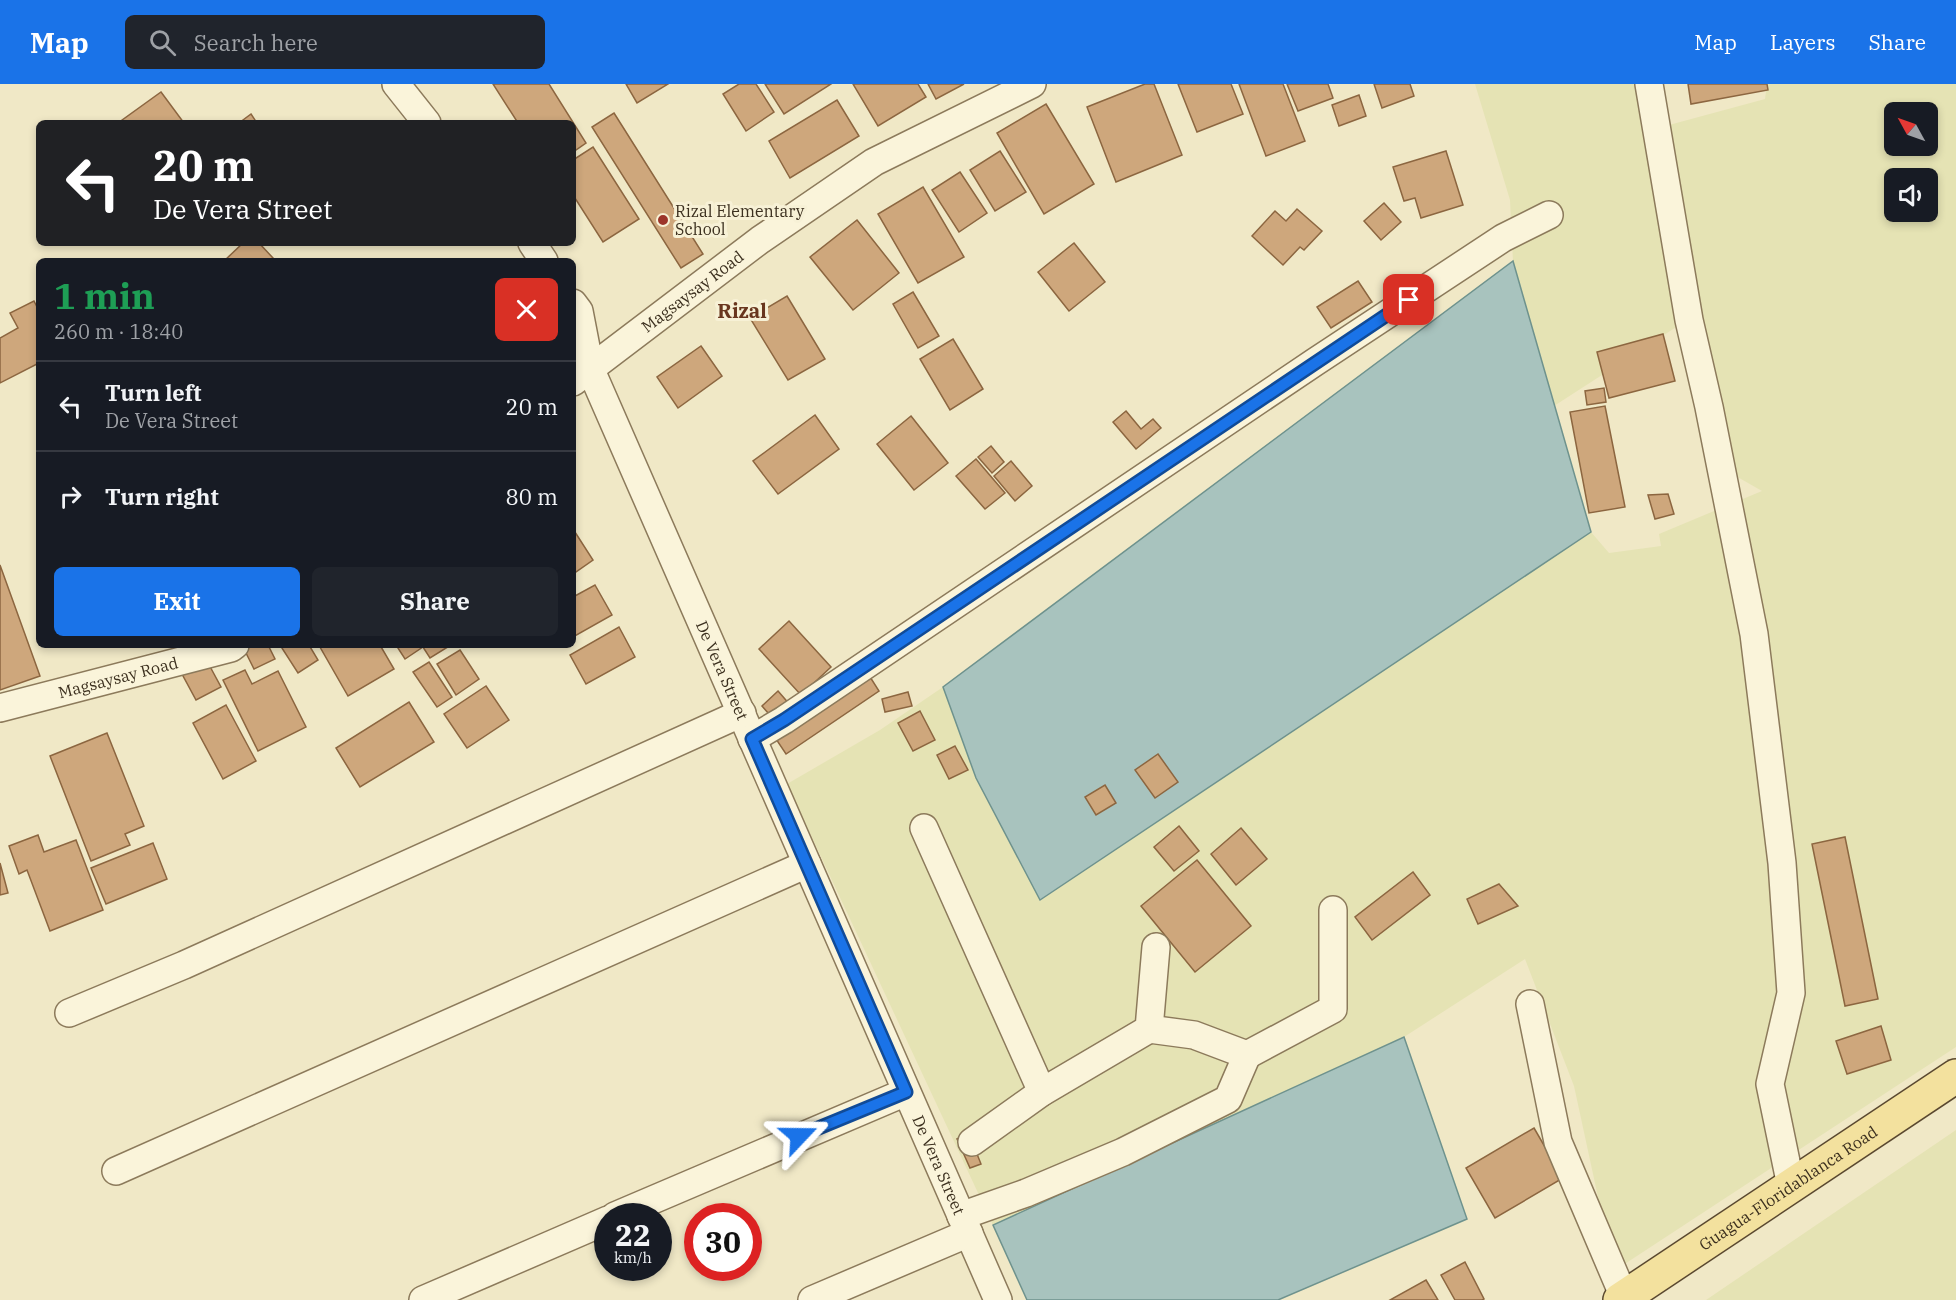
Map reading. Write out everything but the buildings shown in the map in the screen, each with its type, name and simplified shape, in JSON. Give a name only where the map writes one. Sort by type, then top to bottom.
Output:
[{"type":"main road","name":"Guagua-Floridablanca Road","points":[[1622,1299],[1956,1076]]},
{"type":"street","points":[[396,84],[425,120]]},
{"type":"street","name":"Magsaysay Road","points":[[582,375],[760,240],[874,162],[1032,84]]},
{"type":"street","points":[[1649,84],[1689,320],[1709,407],[1754,634],[1782,863],[1791,993],[1770,1084],[1791,1186]]},
{"type":"street","points":[[752,739],[784,720],[1494,244],[1549,215]]},
{"type":"street","name":"De Vera Street","points":[[576,307],[579,311],[582,375],[742,713],[998,1300]]},
{"type":"street","name":"Magsaysay Road","points":[[0,708],[231,648]]},
{"type":"street","points":[[69,1013],[184,964],[742,713]]},
{"type":"street","points":[[924,828],[1042,1092]]},
{"type":"street","points":[[116,1171],[807,864]]},
{"type":"street","points":[[816,1299],[1026,1193],[1123,1152],[1228,1100],[1247,1055],[1333,1009],[1333,910]]},
{"type":"street","points":[[1149,1029],[1156,947]]},
{"type":"street","points":[[1530,1004],[1558,1142],[1622,1299]]},
{"type":"street","points":[[936,1158],[967,1145],[1042,1092],[1149,1029],[1194,1035],[1247,1055]]},
{"type":"street","points":[[646,1203],[906,1092]]},
{"type":"street","points":[[423,1300],[594,1226]]},
{"type":"shaded area","points":[[1475,84],[1649,84],[1658,128],[1765,99],[1767,84],[1956,84],[1956,1047],[1614,1271],[1574,1086],[1525,959],[1404,1037],[993,1225],[787,784],[880,730],[943,687],[976,778],[1041,900],[1591,532],[1609,553],[1661,546],[1659,534],[1762,491],[1720,467],[1684,322],[1554,406],[1513,261],[1510,200]]},
{"type":"shaded area","points":[[1956,1130],[1956,1300],[1706,1300]]},
{"type":"water","points":[[1513,261],[1591,532],[1040,900],[976,778],[943,687]]},
{"type":"water","points":[[1404,1037],[1467,1219],[1278,1300],[1027,1300],[993,1225]]},
{"type":"place","name":"Rizal Elementary School","points":[[663,220]]},
{"type":"district","name":"Rizal","points":[[742,310]]},
{"type":"route","points":[[799,1136],[906,1092],[752,739],[784,720],[1409,300]]}]
